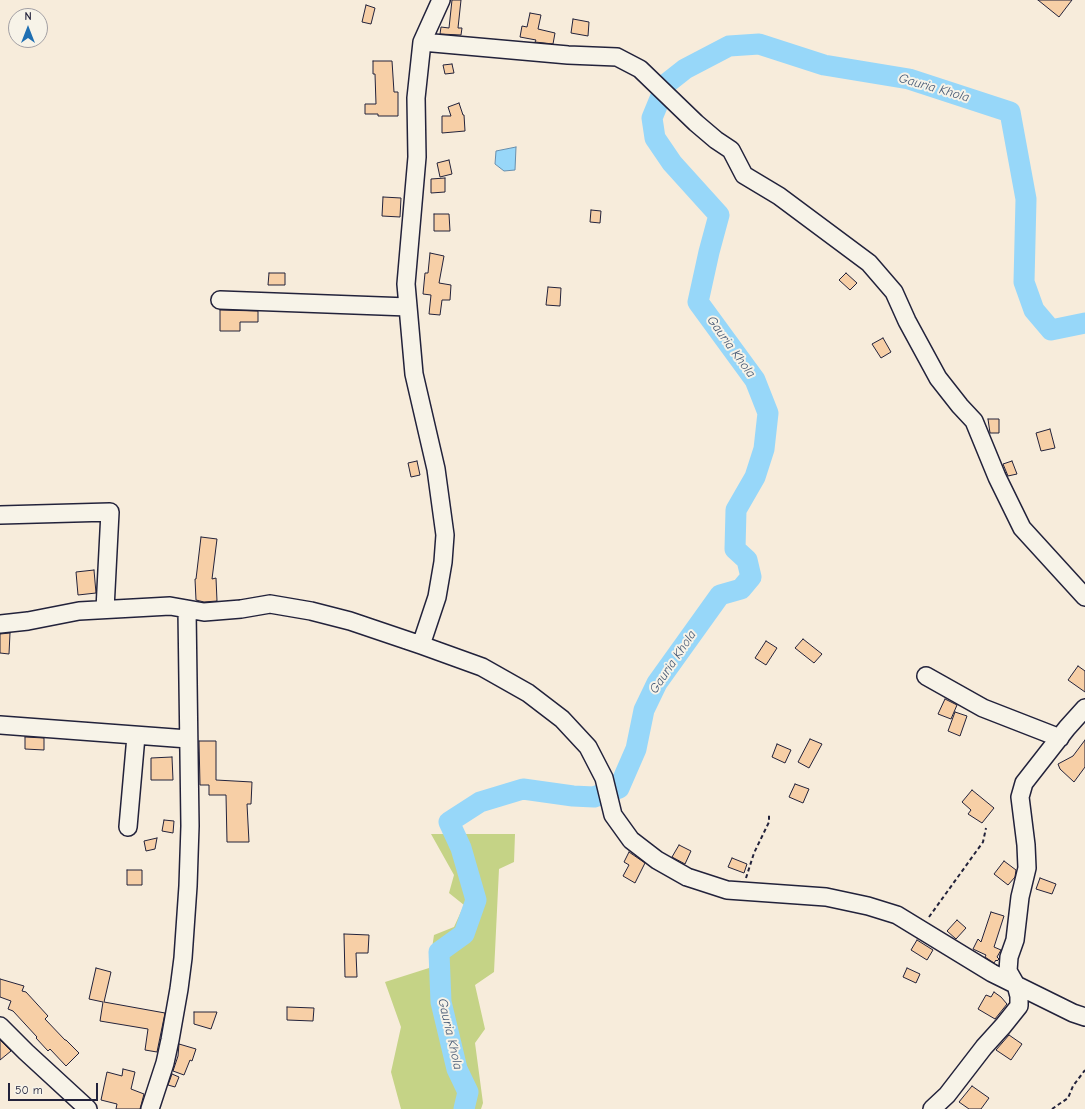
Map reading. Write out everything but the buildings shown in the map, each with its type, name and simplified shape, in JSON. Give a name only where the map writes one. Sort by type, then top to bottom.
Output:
[{"type":"street","points":[[421,645],[437,597],[443,562],[445,535],[436,469],[414,374],[406,284],[417,157],[416,98],[422,42],[441,0]]},
{"type":"street","points":[[422,42],[568,55],[618,57],[640,69],[696,123],[716,140],[731,150],[744,175],[779,196],[869,263],[894,292],[907,321],[938,378],[974,421],[997,477],[1022,528],[1085,597]]},
{"type":"street","points":[[220,300],[408,307]]},
{"type":"street","points":[[0,514],[110,512],[105,609]]},
{"type":"street","points":[[0,624],[28,621],[79,611],[105,609],[170,606],[204,612],[226,611],[270,604],[311,611],[350,621],[482,667],[528,693],[562,719],[588,748],[604,778],[613,815],[631,840],[657,860],[687,877],[727,890],[826,897],[868,906],[898,915],[986,969],[1073,1014],[1085,1017]]},
{"type":"street","points":[[150,1109],[165,1064],[178,996],[183,958],[190,826],[187,610]]},
{"type":"street","points":[[926,676],[983,708],[1060,738]]},
{"type":"street","points":[[932,1109],[947,1095],[984,1047],[1019,1006],[1019,996],[1016,985],[1008,971],[1009,957],[1015,940],[1020,897],[1027,868],[1020,797],[1024,783],[1085,708]]},
{"type":"street","points":[[0,725],[188,739]]},
{"type":"street","points":[[128,827],[136,736]]},
{"type":"street","points":[[0,1026],[88,1109]]},
{"type":"path","points":[[742,891],[754,853],[769,822],[769,815]]},
{"type":"path","points":[[918,928],[933,912],[983,842],[986,828]]},
{"type":"path","points":[[1052,1109],[1068,1098],[1072,1086],[1085,1070]]},
{"type":"green space","points":[[431,834],[515,834],[514,862],[499,869],[494,972],[475,985],[485,1029],[475,1043],[483,1103],[481,1109],[401,1109],[391,1072],[401,1027],[385,982],[429,968],[434,935],[454,927],[464,905],[449,893],[454,875]]},
{"type":"water","points":[[516,147],[515,170],[504,171],[495,164],[496,151]]},
{"type":"waterway","name":"Gauria Khola","points":[[464,1109],[468,1092],[457,1069],[441,1002],[439,952],[464,934],[476,900],[461,848],[449,822],[480,802],[523,789],[573,796],[594,797],[619,788],[636,749],[644,710],[657,683],[720,595],[741,589],[751,577],[747,560],[735,549],[736,510],[755,477],[764,449],[768,413],[755,380],[698,302],[719,215],[672,163],[655,138],[652,118],[666,84],[685,69],[729,46],[759,44],[824,65],[909,79],[1010,112],[1026,199],[1024,282],[1034,310],[1051,330],[1085,323]]}]
